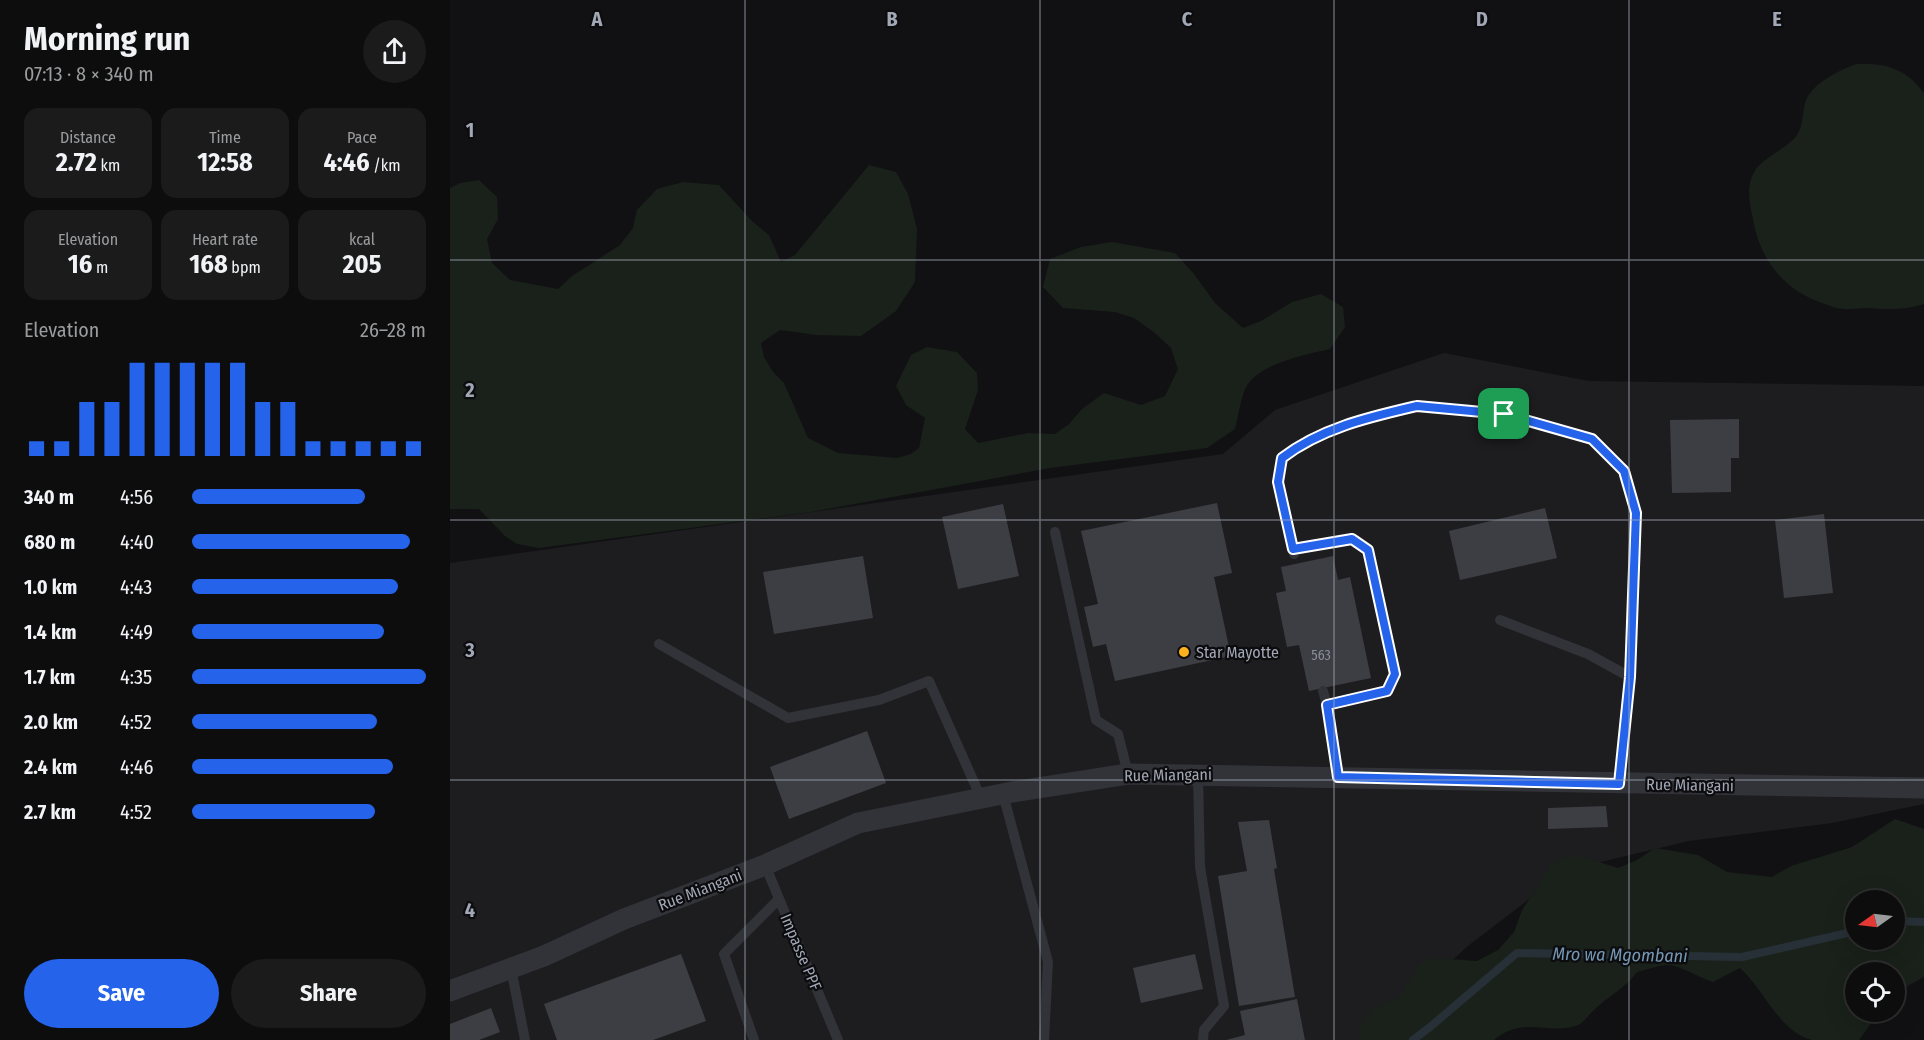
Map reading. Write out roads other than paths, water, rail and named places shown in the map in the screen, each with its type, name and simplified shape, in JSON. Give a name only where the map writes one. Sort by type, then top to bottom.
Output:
[{"type":"street","name":"Rue Miangani","points":[[450,991],[544,956],[624,919],[765,865],[858,823],[1003,794],[1128,774],[1924,788]]},
{"type":"lane","points":[[1327,705],[1387,691],[1395,674],[1368,550],[1352,539],[1294,552],[1278,482],[1282,458],[1299,445],[1362,419],[1417,406],[1504,414],[1592,439],[1624,471],[1636,513],[1630,677],[1619,784]]},
{"type":"lane","points":[[1055,532],[1096,720],[1118,734],[1128,774]]},
{"type":"lane","points":[[1500,620],[1588,654],[1630,677]]},
{"type":"lane","points":[[659,644],[788,718],[879,700],[928,681],[981,798]]},
{"type":"lane","points":[[1323,692],[1338,777]]},
{"type":"lane","points":[[1198,774],[1200,867],[1224,1006],[1204,1030],[1203,1040]]},
{"type":"lane","points":[[1003,794],[1048,962],[1044,1040]]},
{"type":"lane","name":"Impasse PPF","points":[[765,865],[838,1040]]},
{"type":"lane","points":[[754,1040],[724,954],[779,899]]},
{"type":"lane","points":[[510,968],[525,1040]]},
{"type":"waterway","name":"Mro wa Mgombani","points":[[1905,921],[1924,922]]},
{"type":"waterway","name":"Mro wa Mgombani","points":[[1413,1040],[1517,953],[1742,957],[1845,934]]},
{"type":"place","name":"Star Mayotte","points":[[1184,652]]}]
